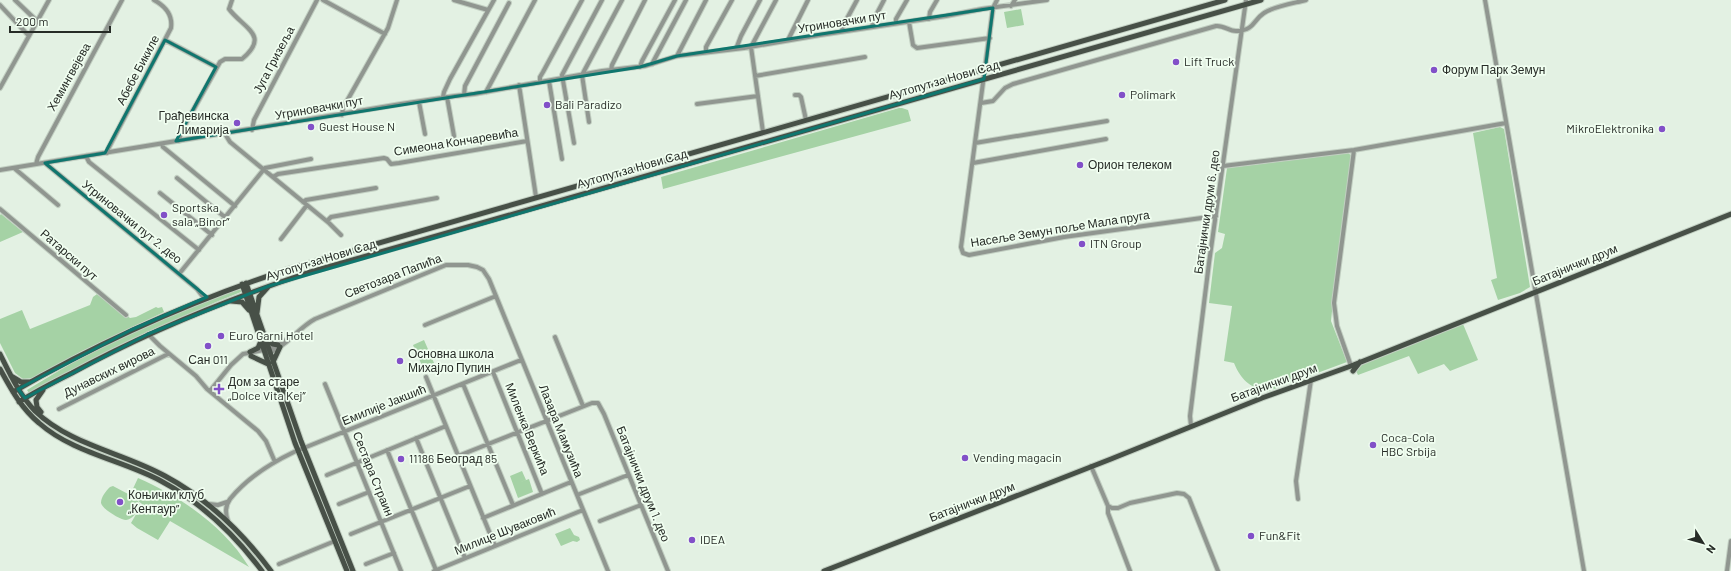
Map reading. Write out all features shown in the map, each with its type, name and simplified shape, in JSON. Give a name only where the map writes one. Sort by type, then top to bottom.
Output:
[{"type":"main road","name":"Аутопут за Нови Сад","points":[[12,392],[131,330],[204,298],[343,252],[1225,0]]},
{"type":"main road","name":"Аутопут за Нови Сад","points":[[19,402],[46,386],[148,334],[224,302],[269,286],[369,255],[984,79],[1246,2],[1261,0]]},
{"type":"main road","name":"Батајнички друм","points":[[824,571],[1191,426],[1351,366],[1731,214]]},
{"type":"main road","points":[[244,284],[257,316],[263,340],[258,348],[250,354],[271,363],[353,571]]},
{"type":"main road","points":[[257,316],[259,297],[269,286]]},
{"type":"main road","points":[[248,293],[251,313]]},
{"type":"main road","points":[[224,302],[233,300],[242,302],[251,313],[267,351],[298,451],[347,571]]},
{"type":"main road","points":[[263,340],[279,346],[271,363]]},
{"type":"main road","points":[[0,354],[18,389],[36,411],[73,436],[148,466],[183,486],[209,504],[228,521],[247,541],[270,571]]},
{"type":"main road","points":[[1354,371],[1362,361]]},
{"type":"main road","points":[[0,369],[19,402],[38,422],[60,438],[162,481],[188,498],[228,531],[262,571]]},
{"type":"main road","points":[[11,376],[21,382],[34,380]]},
{"type":"main road","points":[[46,386],[38,396],[36,402],[38,409],[48,420]]},
{"type":"street","points":[[15,0],[37,21]]},
{"type":"street","points":[[0,88],[48,0]]},
{"type":"street","name":"Хемингвејева","points":[[36,164],[38,157],[122,0]]},
{"type":"street","name":"Абебе Бикиле","points":[[107,153],[172,26],[170,14],[164,6],[154,0]]},
{"type":"street","points":[[179,141],[181,132],[216,67],[224,59],[238,60],[243,58],[255,39],[253,32],[237,19],[229,9],[232,0]]},
{"type":"street","name":"Југа Гризеља","points":[[252,130],[254,120],[317,0]]},
{"type":"street","points":[[323,0],[385,34]]},
{"type":"street","points":[[342,115],[343,108],[391,22],[397,0]]},
{"type":"street","points":[[454,0],[488,10]]},
{"type":"street","points":[[454,136],[444,92],[494,0]]},
{"type":"street","points":[[486,92],[535,0]]},
{"type":"street","points":[[540,82],[540,77],[582,0]]},
{"type":"street","points":[[574,143],[562,79],[567,65],[602,0]]},
{"type":"street","points":[[589,122],[582,75],[622,0]]},
{"type":"street","points":[[611,70],[612,65],[645,0]]},
{"type":"street","points":[[640,67],[675,0]]},
{"type":"street","points":[[652,64],[686,0]]},
{"type":"street","points":[[677,56],[706,0]]},
{"type":"street","points":[[706,52],[709,42],[732,0]]},
{"type":"street","points":[[736,49],[741,36],[760,0]]},
{"type":"street","points":[[763,132],[751,47],[776,0]]},
{"type":"street","points":[[788,40],[808,0]]},
{"type":"street","points":[[842,31],[856,0]]},
{"type":"street","points":[[872,27],[873,21],[884,0]]},
{"type":"street","points":[[896,23],[896,19],[907,0]]},
{"type":"street","points":[[929,19],[930,12],[937,0]]},
{"type":"street","points":[[993,8],[997,0]]},
{"type":"street","points":[[1012,6],[1015,0]]},
{"type":"street","name":"Угриновачки пут","points":[[0,170],[252,130],[445,97],[486,92],[611,70],[640,67],[677,56],[751,47],[842,31],[1047,0]]},
{"type":"street","points":[[981,103],[994,101],[1005,88],[1013,84],[1216,26],[1223,26],[1235,31],[1242,30],[1253,26],[1266,12],[1306,0]]},
{"type":"street","points":[[1485,0],[1584,571]]},
{"type":"street","name":"Батајнички друм 6. део","points":[[1191,426],[1190,416],[1246,2]]},
{"type":"street","points":[[464,95],[465,86],[509,3]]},
{"type":"street","points":[[0,5],[29,36]]},
{"type":"street","name":"Насеље Земун поље Мала пруга","points":[[993,8],[961,247],[962,252],[965,255],[1064,237],[1216,216]]},
{"type":"street","points":[[909,22],[913,45],[917,48],[990,38]]},
{"type":"street","points":[[165,40],[216,67]]},
{"type":"street","points":[[755,76],[865,57]]},
{"type":"street","points":[[549,81],[562,159]]},
{"type":"street","points":[[519,85],[536,197]]},
{"type":"street","points":[[795,95],[799,95],[801,97],[806,120]]},
{"type":"street","points":[[697,104],[758,96]]},
{"type":"street","points":[[419,102],[425,134]]},
{"type":"street","points":[[975,143],[1107,121]]},
{"type":"street","points":[[1223,166],[1354,150],[1506,123]]},
{"type":"street","points":[[224,134],[230,142],[327,221],[341,235]]},
{"type":"street","points":[[972,163],[1106,140]]},
{"type":"street","name":"Симеона Кончаревића","points":[[273,177],[278,174],[384,158],[387,158],[391,164],[399,163],[527,141]]},
{"type":"street","points":[[162,144],[163,147],[235,206]]},
{"type":"street","points":[[1351,366],[1337,326],[1334,303],[1354,150]]},
{"type":"street","points":[[86,156],[89,162],[200,250]]},
{"type":"street","points":[[179,274],[266,167],[310,158]]},
{"type":"street","name":"Угриновачки пут 2. део","points":[[45,163],[197,289],[204,298]]},
{"type":"street","points":[[14,168],[58,205]]},
{"type":"street","points":[[177,178],[226,218]]},
{"type":"street","points":[[303,202],[306,200],[376,188]]},
{"type":"street","points":[[160,193],[212,235]]},
{"type":"street","points":[[327,221],[331,218],[437,198]]},
{"type":"street","points":[[281,238],[307,205]]},
{"type":"street","name":"Ратарски пут","points":[[0,209],[126,315]]},
{"type":"street","name":"Светозара Папића","points":[[267,351],[279,346],[287,338],[290,338],[308,323],[319,317],[446,265],[468,265],[480,269],[490,279],[521,360]]},
{"type":"street","points":[[424,325],[496,296]]},
{"type":"street","name":"Дунавских вирова","points":[[148,334],[168,354],[194,374],[210,391],[260,434],[275,462]]},
{"type":"street","points":[[458,456],[584,406],[555,337]]},
{"type":"street","points":[[210,391],[234,362],[243,354],[267,351]]},
{"type":"street","name":"Дунавских вирова","points":[[59,409],[168,354]]},
{"type":"street","name":"Емилије Јакшић","points":[[298,451],[521,360]]},
{"type":"street","name":"Лазара Мамузића","points":[[521,360],[608,571]]},
{"type":"street","name":"Миленка Веркића","points":[[493,372],[542,494]]},
{"type":"street","points":[[426,377],[495,546]]},
{"type":"street","points":[[1298,499],[1296,481],[1311,380]]},
{"type":"street","name":"Сестара Страин","points":[[325,384],[402,571]]},
{"type":"street","points":[[463,384],[513,505]]},
{"type":"street","name":"Батајнички друм 1. део","points":[[584,406],[594,402],[600,405],[668,571]]},
{"type":"street","points":[[326,475],[446,426]]},
{"type":"street","points":[[416,438],[465,558]]},
{"type":"street","points":[[387,450],[435,571]]},
{"type":"street","points":[[209,504],[218,505],[227,502],[250,478],[275,462],[298,451]]},
{"type":"street","points":[[1091,466],[1108,506],[1108,513],[1130,571]]},
{"type":"street","points":[[577,495],[628,475]]},
{"type":"street","points":[[483,518],[572,482]]},
{"type":"street","points":[[351,534],[470,486]]},
{"type":"street","points":[[339,504],[369,492]]},
{"type":"street","points":[[1108,506],[1118,508],[1130,503],[1177,493],[1184,494],[1189,498],[1218,571]]},
{"type":"street","points":[[227,502],[226,512],[228,521]]},
{"type":"street","points":[[600,521],[641,505]]},
{"type":"street","name":"Милице Шуваковић","points":[[435,571],[583,510]]},
{"type":"street","points":[[279,564],[335,541]]},
{"type":"street","points":[[1727,571],[1731,541]]},
{"type":"street","points":[[366,564],[394,553]]},
{"type":"highlighted area","points":[[993,8],[984,79],[269,286],[148,334],[25,398],[18,389],[131,330],[207,297],[45,163],[105,153],[165,40],[216,67],[176,141],[640,67],[677,56]]},
{"type":"green space","points":[[1021,9],[1024,25],[1007,28],[1004,12]]},
{"type":"green space","points":[[899,108],[908,110],[911,121],[663,189],[661,177]]},
{"type":"green space","points":[[1500,127],[1504,129],[1530,287],[1520,293],[1498,300],[1491,280],[1497,278],[1473,133]]},
{"type":"green space","points":[[1348,153],[1352,156],[1337,262],[1331,321],[1347,362],[1266,392],[1246,382],[1234,363],[1224,361],[1232,306],[1209,303],[1215,253],[1222,248],[1225,234],[1218,232],[1227,168]]},
{"type":"green space","points":[[1,214],[23,232],[0,242]]},
{"type":"green space","points":[[238,289],[241,290],[241,292],[118,346],[32,392],[29,393],[27,390],[79,359],[118,339],[177,312]]},
{"type":"green space","points":[[97,294],[130,318],[136,317],[156,307],[162,307],[164,312],[82,351],[34,378],[23,379],[15,373],[0,343],[0,319],[22,310],[30,329],[90,305],[93,297]]},
{"type":"green space","points":[[1463,324],[1478,360],[1450,371],[1444,364],[1418,374],[1409,356],[1358,375],[1356,371],[1364,362]]},
{"type":"green space","points":[[424,340],[434,363],[423,368],[413,345]]},
{"type":"green space","points":[[522,471],[526,480],[515,484],[529,479],[533,492],[518,498],[510,476]]},
{"type":"green space","points":[[138,478],[170,494],[200,514],[227,538],[249,567],[170,521],[158,540],[137,528],[131,523],[142,504],[137,500],[140,504],[137,511],[131,518],[126,520],[112,514],[102,505],[101,503],[105,492],[110,487],[113,486],[130,495]]},
{"type":"green space","points":[[570,528],[574,535],[579,537],[580,540],[561,546],[555,534]]},
{"type":"place","name":"Lift Truck","points":[[1176,62]]},
{"type":"place","name":"Форум Парк Земун","points":[[1434,70]]},
{"type":"place","name":"Polimark","points":[[1122,95]]},
{"type":"place","name":"Bali Paradizo","points":[[547,105]]},
{"type":"place","name":"Грађевинска Лимарија","points":[[237,123]]},
{"type":"place","name":"Guest House N","points":[[311,127]]},
{"type":"place","name":"MikroElektronika","points":[[1662,129]]},
{"type":"place","name":"Орион телеком","points":[[1080,165]]},
{"type":"place","name":"Sportska sala „Binor”","points":[[164,215]]},
{"type":"place","name":"ITN Group","points":[[1082,244]]},
{"type":"place","name":"Euro Garni Hotel","points":[[221,336]]},
{"type":"place","name":"Сан 011","points":[[208,346]]},
{"type":"place","name":"Основна школа Михајло Пупин","points":[[400,361]]},
{"type":"place","name":"Дом за старе „Dolce Vita Kej”","points":[[219,389]]},
{"type":"place","name":"Coca-Cola HBC Srbija","points":[[1373,445]]},
{"type":"place","name":"Vending magacin","points":[[965,458]]},
{"type":"place","name":"11186 Београд 85","points":[[401,459]]},
{"type":"place","name":"Коњички клуб „Кентаур”","points":[[120,502]]},
{"type":"place","name":"Fun&Fit","points":[[1251,536]]},
{"type":"place","name":"IDEA","points":[[692,540]]}]
